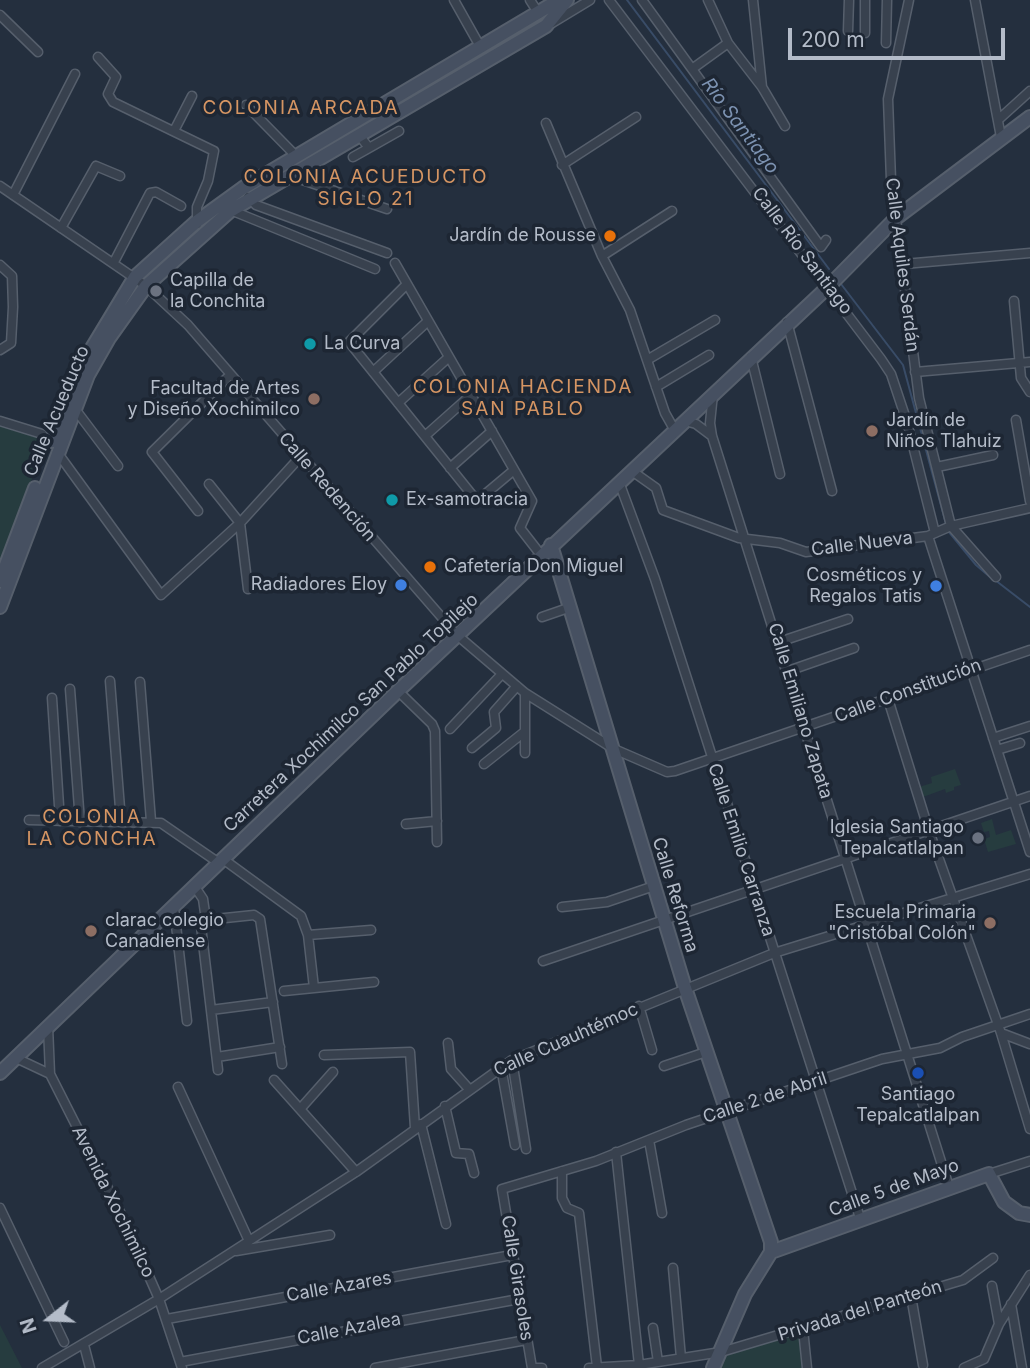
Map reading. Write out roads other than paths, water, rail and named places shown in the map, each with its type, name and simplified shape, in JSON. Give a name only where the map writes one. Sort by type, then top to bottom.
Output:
[{"type":"street","points":[[454,0],[481,48]]},
{"type":"street","points":[[530,0],[539,14]]},
{"type":"street","name":"Calle Acueducto","points":[[285,170],[297,156],[362,128],[481,48],[559,0]]},
{"type":"street","name":"Calle Acueducto","points":[[0,581],[80,368],[141,281],[226,206],[285,170],[546,26],[567,0]]},
{"type":"street","points":[[546,26],[590,0]]},
{"type":"street","name":"Calle Río Santiago","points":[[609,0],[829,286],[891,374],[941,530]]},
{"type":"street","points":[[642,0],[821,247],[826,240]]},
{"type":"street","points":[[708,0],[728,43],[762,87],[785,126]]},
{"type":"street","points":[[753,0],[762,87]]},
{"type":"street","points":[[848,31],[849,0]]},
{"type":"street","points":[[864,33],[865,0]]},
{"type":"street","points":[[886,43],[887,0]]},
{"type":"street","name":"Calle Aquiles Serdán","points":[[909,0],[888,99],[896,218],[904,264],[915,372],[937,467],[941,530],[970,668],[1030,852]]},
{"type":"street","points":[[975,0],[1001,137]]},
{"type":"street","points":[[0,15],[38,52]]},
{"type":"street","points":[[692,69],[728,43]]},
{"type":"street","points":[[98,57],[116,76],[109,98],[214,151],[208,181],[197,207],[200,227]]},
{"type":"street","points":[[13,195],[75,74]]},
{"type":"street","points":[[998,120],[1030,91]]},
{"type":"street","points":[[175,129],[192,96]]},
{"type":"street","points":[[246,105],[297,156]]},
{"type":"street","points":[[562,165],[636,117]]},
{"type":"street","name":"Carretera Xochimilco San Pablo Topilejo","points":[[0,1073],[9,1061],[174,908],[551,545],[829,286],[896,218],[1030,117]]},
{"type":"street","points":[[546,123],[602,256],[630,310],[656,387],[679,425],[695,424],[712,436]]},
{"type":"street","points":[[362,128],[369,148]]},
{"type":"street","points":[[353,157],[399,131]]},
{"type":"street","points":[[61,228],[96,166],[120,176]]},
{"type":"street","points":[[285,170],[387,209]]},
{"type":"street","name":"Calle Redención","points":[[0,186],[141,281],[188,325],[457,635]]},
{"type":"street","points":[[114,262],[150,193],[156,192],[181,206]]},
{"type":"street","points":[[246,193],[256,205],[387,253]]},
{"type":"street","points":[[226,206],[375,269]]},
{"type":"street","points":[[602,256],[672,211]]},
{"type":"street","points":[[904,264],[1030,253]]},
{"type":"street","points":[[395,263],[532,501],[520,528],[541,555]]},
{"type":"street","points":[[0,265],[12,276],[13,307],[11,344],[0,350]]},
{"type":"street","points":[[407,284],[349,342],[477,501],[514,470]]},
{"type":"street","name":"Calle Acueducto","points":[[0,607],[57,452],[97,356],[127,301]]},
{"type":"street","points":[[1014,301],[1021,378],[1030,392]]},
{"type":"street","points":[[647,360],[715,320]]},
{"type":"street","points":[[373,372],[428,321]]},
{"type":"street","points":[[788,322],[832,491]]},
{"type":"street","points":[[656,387],[709,355]]},
{"type":"street","points":[[751,357],[780,474]]},
{"type":"street","points":[[398,403],[449,358]]},
{"type":"street","points":[[915,372],[1030,362]]},
{"type":"street","points":[[198,511],[152,452],[230,375]]},
{"type":"street","name":"Calle Emiliano Zapata","points":[[713,394],[710,423],[712,436],[949,1187]]},
{"type":"street","points":[[425,436],[471,396]]},
{"type":"street","points":[[75,409],[118,466]]},
{"type":"street","points":[[1016,420],[1030,501]]},
{"type":"street","points":[[0,421],[43,433]]},
{"type":"street","points":[[450,467],[492,431]]},
{"type":"street","points":[[57,452],[162,595],[240,523],[301,456]]},
{"type":"street","points":[[937,467],[993,455]]},
{"type":"street","name":"Calle Nueva","points":[[632,471],[656,488],[663,510],[739,538],[780,543],[806,552],[941,530],[1030,509]]},
{"type":"street","name":"Calle Emilio Carranza","points":[[620,482],[655,579],[860,1218]]},
{"type":"street","points":[[209,484],[240,523],[248,589]]},
{"type":"street","points":[[941,530],[996,577]]},
{"type":"street","name":"Calle Reforma","points":[[551,545],[685,988],[771,1242],[771,1252]]},
{"type":"street","points":[[542,617],[571,607]]},
{"type":"street","points":[[779,642],[848,619]]},
{"type":"street","name":"Calle Constitución","points":[[457,635],[501,675],[525,692],[614,749],[667,772],[712,760],[970,668],[1030,650]]},
{"type":"street","points":[[788,671],[854,648]]},
{"type":"street","points":[[450,729],[501,675]]},
{"type":"street","points":[[110,681],[121,821]]},
{"type":"street","points":[[141,682],[151,821]]},
{"type":"street","points":[[472,748],[496,728],[494,712],[517,686]]},
{"type":"street","points":[[71,689],[80,822]]},
{"type":"street","points":[[398,691],[432,724],[435,731],[438,842]]},
{"type":"street","points":[[525,692],[525,753]]},
{"type":"street","points":[[52,698],[60,821]]},
{"type":"street","points":[[887,699],[929,831],[999,1028],[1030,1129]]},
{"type":"street","points":[[993,738],[1030,726]]},
{"type":"street","points":[[484,764],[523,733]]},
{"type":"street","points":[[997,750],[1020,743]]},
{"type":"street","points":[[543,961],[1030,796]]},
{"type":"street","points":[[29,820],[151,821],[166,825],[301,916],[308,935],[314,988]]},
{"type":"street","points":[[406,824],[437,821]]},
{"type":"street","name":"Calle Cuauhtémoc","points":[[42,1368],[57,1364],[356,1171],[469,1088],[512,1060],[774,953],[1030,874]]},
{"type":"street","points":[[562,907],[607,902],[654,886]]},
{"type":"street","points":[[195,887],[203,899],[206,920]]},
{"type":"street","points":[[174,908],[187,1021]]},
{"type":"street","points":[[218,1070],[201,926],[206,920],[258,916],[282,1064]]},
{"type":"street","points":[[308,935],[370,930]]},
{"type":"street","points":[[284,991],[374,982]]},
{"type":"street","points":[[211,1010],[273,1002]]},
{"type":"street","points":[[639,1006],[652,1050]]},
{"type":"street","name":"Calle 2 de Abril","points":[[502,1189],[562,1171],[725,1111],[906,1054],[927,1053],[999,1028],[1030,1014]]},
{"type":"street","points":[[9,1061],[50,1074],[48,1026]]},
{"type":"street","points":[[999,1028],[1030,1044]]},
{"type":"street","points":[[448,1043],[452,1069],[469,1088]]},
{"type":"street","points":[[217,1057],[280,1046]]},
{"type":"street","points":[[324,1055],[410,1052],[418,1126],[446,1224]]},
{"type":"street","points":[[664,1066],[706,1052]]},
{"type":"street","points":[[512,1060],[526,1149]]},
{"type":"street","points":[[501,1067],[515,1145]]},
{"type":"street","points":[[300,1108],[332,1072]]},
{"type":"street","name":"Avenida Xochimilco","points":[[50,1074],[125,1222],[167,1319],[181,1365]]},
{"type":"street","points":[[274,1080],[356,1171]]},
{"type":"street","points":[[178,1087],[248,1241]]},
{"type":"street","points":[[445,1106],[456,1153],[469,1154],[474,1173]]},
{"type":"street","points":[[649,1140],[663,1213]]},
{"type":"street","points":[[616,1152],[639,1365]]},
{"type":"street","name":"Calle 5 de Mayo","points":[[771,1252],[860,1218],[1030,1161]]},
{"type":"street","points":[[562,1171],[562,1198],[567,1208],[579,1213],[597,1367]]},
{"type":"street","points":[[989,1174],[1004,1202],[1019,1213],[1030,1215]]},
{"type":"street","name":"Calle Girasoles","points":[[502,1189],[531,1368]]},
{"type":"street","points":[[0,1209],[2,1219],[64,1342]]},
{"type":"street","points":[[233,1251],[330,1235]]},
{"type":"street","points":[[713,1368],[741,1302],[771,1252]]},
{"type":"street","name":"Calle Azares","points":[[167,1319],[512,1255]]},
{"type":"street","name":"Privada del Panteón","points":[[589,1368],[639,1365],[722,1352],[963,1280],[993,1258]]},
{"type":"street","points":[[673,1268],[681,1358]]},
{"type":"street","points":[[964,1368],[984,1364],[999,1324],[1030,1275]]},
{"type":"street","points":[[992,1286],[999,1324]]},
{"type":"street","points":[[911,1296],[923,1365]]},
{"type":"street","name":"Calle Azalea","points":[[181,1365],[519,1299]]},
{"type":"street","points":[[1011,1304],[1022,1368]]},
{"type":"street","points":[[653,1328],[657,1362]]},
{"type":"street","points":[[803,1329],[807,1368]]},
{"type":"street","points":[[375,1368],[526,1340]]},
{"type":"street","points":[[84,1345],[90,1368]]},
{"type":"street","points":[[531,1368],[542,1368]]},
{"type":"waterway","name":"Río Santiago","points":[[627,0],[829,269]]},
{"type":"waterway","name":"Río Santiago","points":[[841,284],[903,365],[946,524]]},
{"type":"waterway","name":"Río Santiago","points":[[949,532],[976,565],[990,577]]},
{"type":"waterway","name":"Río Santiago","points":[[995,580],[1030,607]]},
{"type":"place","name":"Jardín de Rousse","points":[[610,236]]},
{"type":"place","name":"Capilla de la Conchita","points":[[156,291]]},
{"type":"place","name":"La Curva","points":[[310,344]]},
{"type":"place","name":"Facultad de Artes y Diseño Xochimilco","points":[[314,399]]},
{"type":"place","name":"Jardín de Niños Tlahuiz","points":[[872,431]]},
{"type":"place","name":"Ex-samotracia","points":[[392,500]]},
{"type":"place","name":"Cafetería Don Miguel","points":[[430,567]]},
{"type":"place","name":"Radiadores Eloy","points":[[401,585]]},
{"type":"place","name":"Cosméticos y Regalos Tatis","points":[[936,586]]},
{"type":"place","name":"Iglesia Santiago Tepalcatlalpan","points":[[978,838]]},
{"type":"place","name":"Escuela Primaria \"Cristóbal Colón\"","points":[[990,923]]},
{"type":"place","name":"clarac colegio Canadiense","points":[[91,931]]},
{"type":"place","name":"Santiago Tepalcatlalpan","points":[[918,1073]]},
{"type":"district","name":"COLONIA ARCADA","points":[[301,108]]},
{"type":"district","name":"COLONIA ACUEDUCTO SIGLO 21","points":[[366,188]]},
{"type":"district","name":"COLONIA HACIENDA SAN PABLO","points":[[523,398]]},
{"type":"district","name":"COLONIA LA CONCHA","points":[[92,828]]}]
